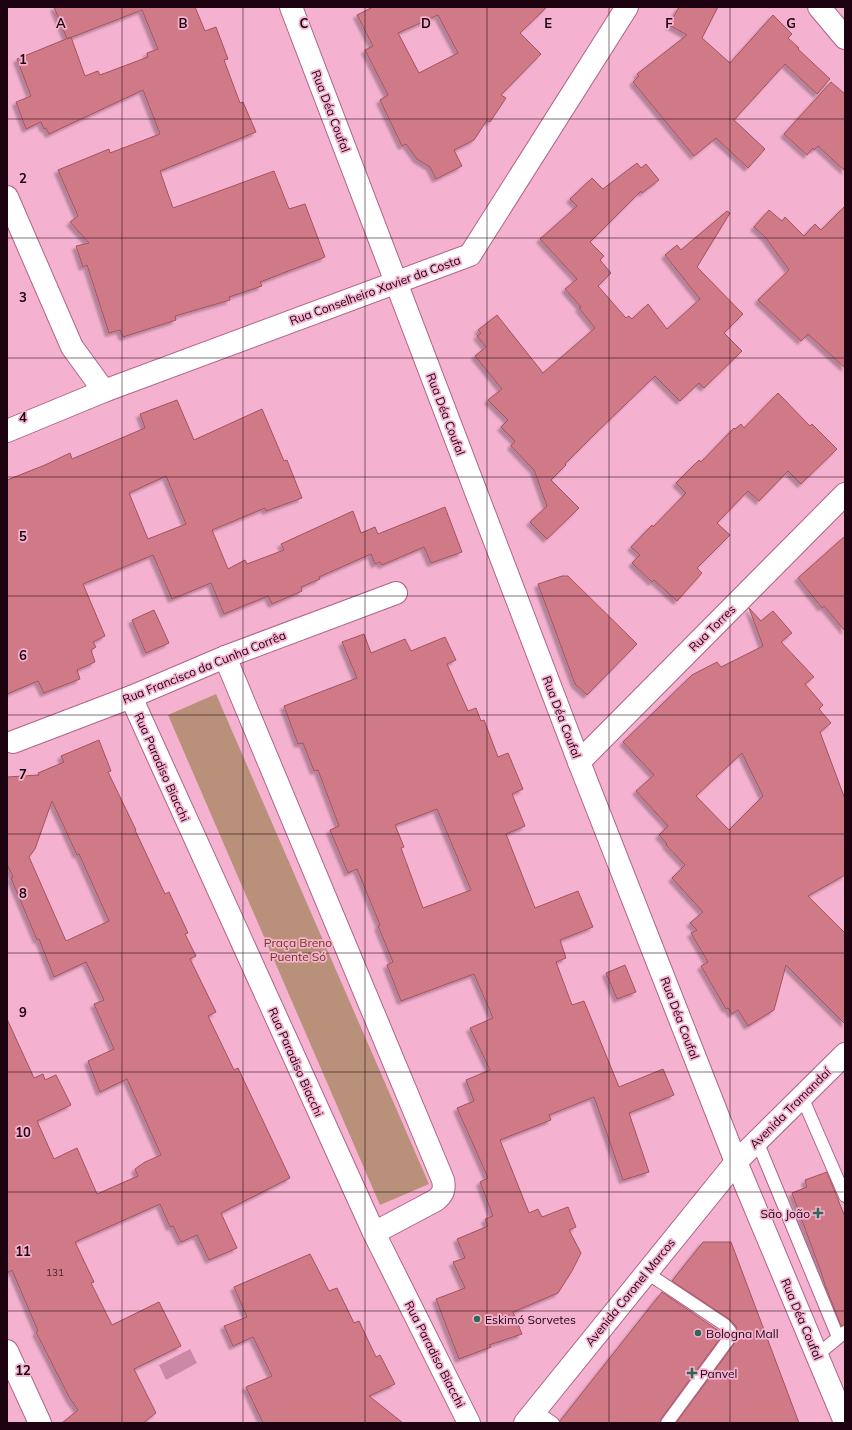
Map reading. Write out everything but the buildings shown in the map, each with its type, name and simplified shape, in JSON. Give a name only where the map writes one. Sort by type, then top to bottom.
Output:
[{"type":"street","name":"Rua Déa Coufal","points":[[291,7],[580,762],[736,1162],[845,1422]]},
{"type":"street","name":"Rua Conselheiro Xavier da Costa","points":[[7,432],[104,391],[470,255],[627,7]]},
{"type":"street","points":[[820,7],[845,38]]},
{"type":"street","points":[[7,197],[72,347],[104,391]]},
{"type":"street","name":"Rua Torres","points":[[580,762],[845,494]]},
{"type":"street","name":"Rua Francisco da Cunha Corrêa","points":[[13,742],[131,697],[225,656],[396,593]]},
{"type":"street","points":[[225,656],[444,1180],[445,1188],[442,1196],[374,1233]]},
{"type":"street","name":"Rua Paradiso Biacchi","points":[[131,697],[374,1233],[469,1423]]},
{"type":"street","name":"Avenida Tramandaí","points":[[736,1162],[845,1054]]},
{"type":"street","name":"Avenida Coronel Marcos","points":[[530,1417],[736,1162]]},
{"type":"street","points":[[7,1351],[40,1423]]},
{"type":"lane","points":[[802,1097],[845,1196]]},
{"type":"lane","points":[[757,1141],[842,1334],[817,1355]]},
{"type":"lane","points":[[647,1272],[725,1325],[730,1331],[728,1340],[667,1423]]},
{"type":"lane","points":[[530,1417],[553,1423]]},
{"type":"green space","name":"Praça Breno Puente Só","points":[[216,694],[429,1184],[380,1205],[168,715]]},
{"type":"shaded area","points":[[190,1349],[197,1363],[166,1380],[159,1365]]},
{"type":"place","name":"São João","points":[[818,1213]]},
{"type":"place","name":"Eskimó Sorvetes","points":[[477,1319]]},
{"type":"place","name":"Bologna Mall","points":[[698,1333]]},
{"type":"place","name":"Panvel","points":[[692,1373]]}]
